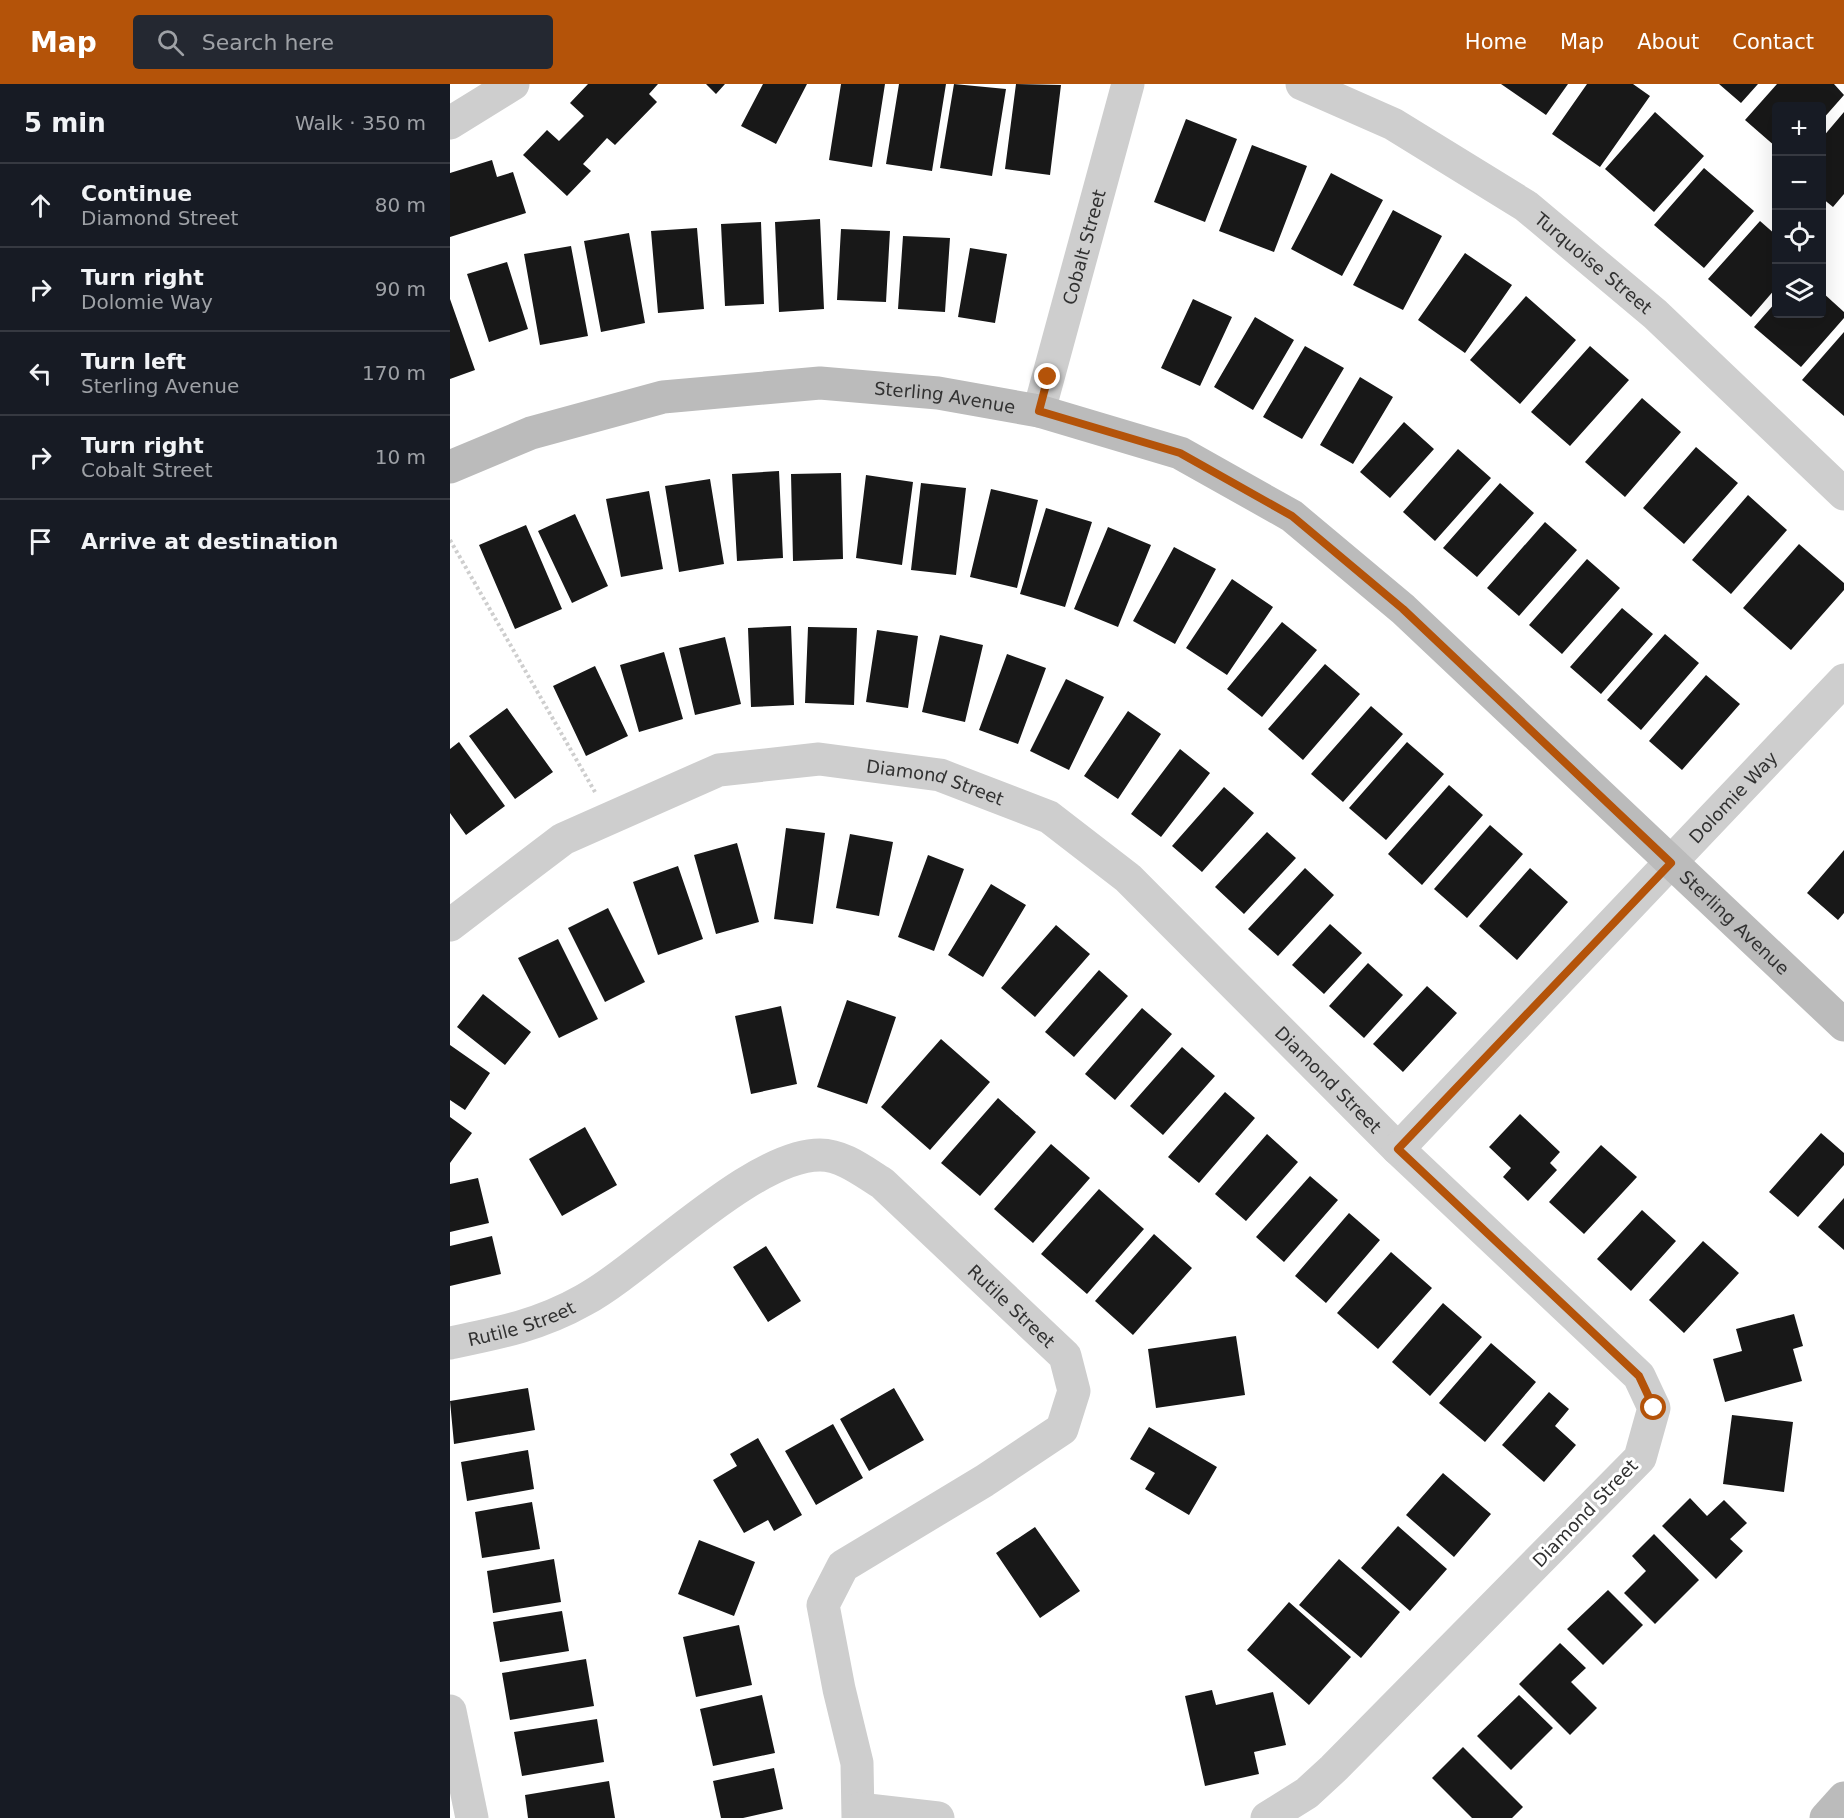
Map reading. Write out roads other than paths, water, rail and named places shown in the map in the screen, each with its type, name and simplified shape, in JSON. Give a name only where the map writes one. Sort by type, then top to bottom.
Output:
[{"type":"street","name":"Cobalt Street","points":[[1039,411],[1128,84]]},
{"type":"street","name":"Turquoise Street","points":[[1302,84],[1393,124],[1526,206],[1655,314],[1844,494]]},
{"type":"street","points":[[450,123],[511,85]]},
{"type":"street","name":"Sterling Avenue","points":[[450,467],[531,434],[663,397],[819,383],[938,393],[1039,411],[1180,453],[1292,516],[1403,609],[1844,1025]]},
{"type":"street","name":"Dolomie Way","points":[[1398,1149],[1844,680]]},
{"type":"street","name":"Diamond Street","points":[[450,925],[564,839],[719,770],[819,759],[940,775],[1048,817],[1128,878],[1398,1149],[1639,1376],[1654,1408],[1640,1458],[1333,1769],[1307,1793],[1267,1818]]},
{"type":"street","name":"Rutile Street","points":[[450,1343],[523,1328],[554,1316],[587,1298],[752,1179],[787,1162],[821,1155],[850,1163],[882,1183],[1065,1356],[1074,1392],[1062,1429],[984,1481],[843,1566],[823,1605],[839,1689],[857,1763],[858,1814]]},
{"type":"street","points":[[450,1711],[472,1818]]},
{"type":"street","points":[[1826,1818],[1844,1798]]},
{"type":"street","points":[[858,1814],[938,1818]]}]
